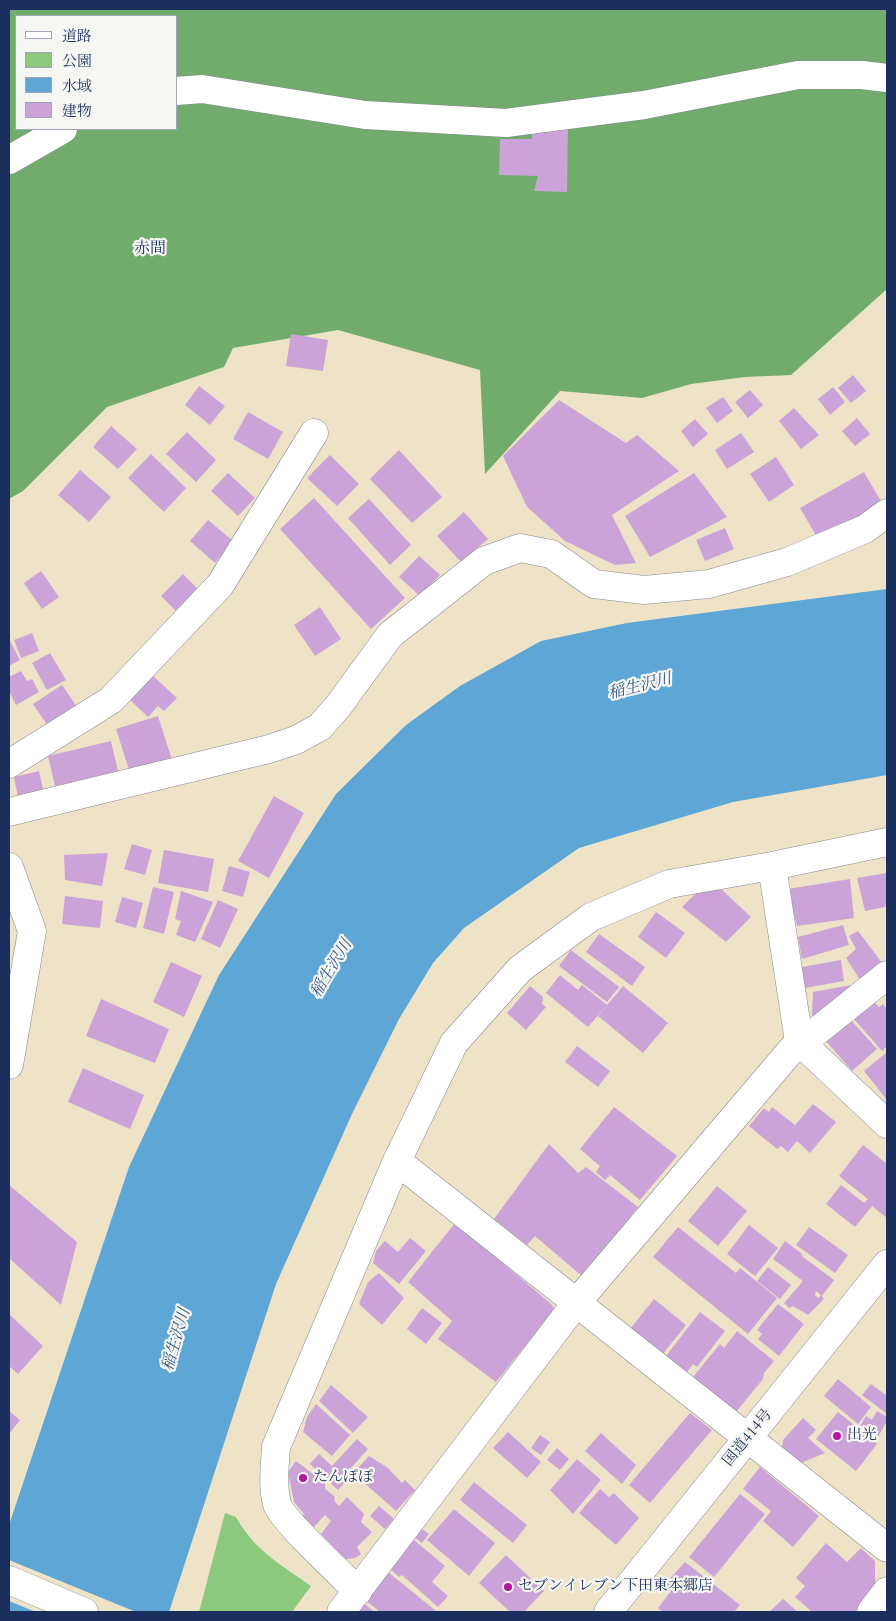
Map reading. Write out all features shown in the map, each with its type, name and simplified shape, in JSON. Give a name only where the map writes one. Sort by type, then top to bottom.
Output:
[{"type":"main road","points":[[178,91],[202,89],[365,115],[506,123],[644,106],[798,75],[862,75],[887,78]]},
{"type":"main road","points":[[9,160],[61,130]]},
{"type":"main road","points":[[9,764],[111,700],[220,585],[314,433]]},
{"type":"main road","points":[[9,812],[269,749],[296,740],[320,727],[339,705],[390,635],[484,561],[520,548],[551,554],[594,584],[644,590],[710,584],[787,562],[865,529],[887,513]]},
{"type":"main road","points":[[358,1591],[289,1521],[278,1506],[274,1478],[276,1447],[397,1161],[454,1043],[520,969],[591,917],[669,884],[772,866],[887,842]]},
{"type":"main road","points":[[772,866],[799,1041],[887,1124]]},
{"type":"main road","points":[[9,867],[32,931],[9,1065]]},
{"type":"main road","points":[[341,1612],[576,1302],[799,1041],[812,1035],[887,975]]},
{"type":"main road","points":[[397,1161],[887,1548]]},
{"type":"main road","name":"国道414号","points":[[608,1612],[887,1264]]},
{"type":"main road","points":[[9,1580],[84,1612]]},
{"type":"main road","points":[[871,1612],[887,1591]]},
{"type":"green space","points":[[9,9],[887,9],[887,289],[791,375],[745,377],[691,384],[642,398],[560,391],[485,474],[480,370],[338,330],[233,348],[224,367],[107,407],[23,491],[9,499]]},
{"type":"green space","points":[[225,1513],[236,1517],[251,1539],[269,1556],[311,1586],[292,1612],[199,1612]]},
{"type":"water","name":"稲生沢川","points":[[887,589],[887,775],[733,802],[579,848],[464,928],[433,963],[399,1019],[352,1114],[276,1284],[169,1612],[9,1612],[9,1525],[129,1167],[219,975],[336,794],[406,725],[460,686],[541,641],[627,623]]},
{"type":"pier","points":[[9,1560],[136,1612],[36,1612],[9,1601]]},
{"type":"building","points":[[532,124],[568,125],[567,192],[534,191],[538,176],[499,175],[500,139],[532,139]]},
{"type":"building","points":[[291,334],[328,340],[323,371],[286,366]]},
{"type":"building","points":[[853,375],[866,391],[851,403],[838,388]]},
{"type":"building","points":[[199,386],[225,406],[210,425],[185,405]]},
{"type":"building","points":[[833,387],[845,402],[830,415],[818,399]]},
{"type":"building","points":[[750,390],[763,405],[748,418],[735,402]]},
{"type":"building","points":[[723,397],[733,411],[717,423],[706,408]]},
{"type":"building","points":[[559,400],[626,443],[637,435],[679,471],[612,515],[636,563],[615,565],[565,541],[527,507],[503,456]]},
{"type":"building","points":[[794,408],[819,435],[801,449],[779,421]]},
{"type":"building","points":[[248,412],[283,432],[268,459],[233,439]]},
{"type":"building","points":[[857,418],[870,434],[855,446],[842,431]]},
{"type":"building","points":[[695,419],[708,434],[693,447],[681,431]]},
{"type":"building","points":[[111,426],[137,449],[118,469],[93,447]]},
{"type":"building","points":[[187,432],[216,460],[196,482],[166,454]]},
{"type":"building","points":[[741,433],[754,452],[727,469],[715,450]]},
{"type":"building","points":[[399,450],[442,497],[412,523],[370,479]]},
{"type":"building","points":[[151,454],[186,488],[164,512],[128,478]]},
{"type":"building","points":[[330,455],[359,484],[337,506],[307,478]]},
{"type":"building","points":[[776,457],[794,485],[769,502],[750,474]]},
{"type":"building","points":[[80,470],[111,497],[89,522],[58,495]]},
{"type":"building","points":[[864,472],[882,503],[818,539],[800,508]]},
{"type":"building","points":[[228,473],[255,498],[238,516],[211,491]]},
{"type":"building","points":[[694,473],[727,517],[650,557],[625,516]]},
{"type":"building","points":[[314,498],[405,598],[371,629],[280,529]]},
{"type":"building","points":[[369,499],[411,545],[390,565],[348,518]]},
{"type":"building","points":[[464,512],[488,539],[461,562],[437,536]]},
{"type":"building","points":[[208,520],[233,541],[215,563],[190,541]]},
{"type":"building","points":[[725,528],[734,549],[705,561],[696,540]]},
{"type":"building","points":[[419,556],[440,575],[420,596],[399,577]]},
{"type":"building","points":[[41,571],[59,597],[42,609],[24,583]]},
{"type":"building","points":[[183,574],[202,593],[180,615],[161,596]]},
{"type":"building","points":[[320,607],[341,639],[315,656],[294,625]]},
{"type":"building","points":[[32,633],[39,651],[21,658],[14,640]]},
{"type":"building","points":[[9,639],[20,660],[9,666]]},
{"type":"building","points":[[50,653],[66,680],[47,690],[32,663]]},
{"type":"building","points":[[21,671],[27,681],[32,679],[39,692],[16,705],[9,691],[9,677]]},
{"type":"building","points":[[152,675],[177,698],[164,711],[158,706],[148,717],[129,699]]},
{"type":"building","points":[[62,685],[77,707],[48,726],[33,704]]},
{"type":"building","points":[[158,716],[173,763],[131,776],[116,729]]},
{"type":"building","points":[[111,741],[118,771],[55,786],[48,756]]},
{"type":"building","points":[[39,771],[45,798],[19,803],[14,777]]},
{"type":"building","points":[[274,796],[304,813],[269,878],[238,861]]},
{"type":"building","points":[[132,844],[152,850],[145,875],[124,869]]},
{"type":"building","points":[[164,850],[214,859],[208,892],[158,883]]},
{"type":"building","points":[[108,853],[102,886],[65,880],[64,855]]},
{"type":"building","points":[[229,866],[250,872],[243,897],[222,891]]},
{"type":"building","points":[[887,873],[887,903],[885,907],[865,911],[857,878]]},
{"type":"building","points":[[850,879],[854,918],[797,926],[788,889]]},
{"type":"building","points":[[717,885],[751,917],[726,942],[682,907],[694,895]]},
{"type":"building","points":[[153,887],[174,892],[164,934],[143,928]]},
{"type":"building","points":[[181,891],[213,902],[195,942],[176,935],[181,921],[175,919]]},
{"type":"building","points":[[65,896],[103,901],[100,928],[62,924]]},
{"type":"building","points":[[122,897],[143,903],[136,928],[115,922]]},
{"type":"building","points":[[218,900],[238,909],[220,948],[201,939]]},
{"type":"building","points":[[656,912],[685,933],[666,958],[638,937]]},
{"type":"building","points":[[843,925],[849,945],[802,959],[798,937]]},
{"type":"building","points":[[858,931],[883,964],[862,983],[846,958],[856,949],[849,936]]},
{"type":"building","points":[[599,934],[645,967],[632,986],[586,952]]},
{"type":"building","points":[[571,950],[619,987],[607,1002],[559,966]]},
{"type":"building","points":[[841,960],[844,981],[805,988],[802,967]]},
{"type":"building","points":[[171,962],[202,976],[184,1017],[153,1002]]},
{"type":"building","points":[[560,975],[578,990],[582,985],[607,1005],[588,1027],[546,993]]},
{"type":"building","points":[[851,985],[854,990],[819,1017],[812,1016],[813,992]]},
{"type":"building","points":[[530,986],[543,997],[542,1004],[546,1007],[526,1030],[507,1013]]},
{"type":"building","points":[[623,986],[668,1023],[643,1053],[598,1016]]},
{"type":"building","points":[[101,999],[169,1029],[155,1063],[86,1036]]},
{"type":"building","points":[[873,1001],[879,1007],[883,1004],[887,1010],[887,1046],[882,1051],[853,1018]]},
{"type":"building","points":[[850,1019],[877,1049],[852,1071],[826,1041]]},
{"type":"building","points":[[577,1046],[610,1071],[598,1087],[565,1062]]},
{"type":"building","points":[[887,1052],[887,1100],[864,1071]]},
{"type":"building","points":[[83,1068],[144,1095],[130,1129],[68,1102]]},
{"type":"building","points":[[813,1104],[836,1122],[810,1153],[797,1141],[788,1152],[781,1146],[777,1149],[749,1126],[764,1108],[769,1112],[772,1107],[795,1125]]},
{"type":"building","points":[[614,1107],[677,1156],[640,1200],[610,1175],[605,1180],[596,1172],[600,1166],[580,1149]]},
{"type":"building","points":[[549,1144],[578,1173],[586,1167],[638,1207],[583,1277],[535,1236],[527,1245],[494,1219]]},
{"type":"building","points":[[863,1145],[887,1164],[887,1218],[872,1206],[855,1227],[826,1204],[841,1185],[864,1203],[868,1199],[839,1176]]},
{"type":"building","points":[[9,1185],[77,1242],[61,1305],[9,1258]]},
{"type":"building","points":[[717,1186],[747,1211],[718,1246],[688,1221]]},
{"type":"building","points":[[455,1223],[555,1309],[496,1382],[438,1339],[452,1321],[408,1282]]},
{"type":"building","points":[[749,1225],[778,1248],[755,1276],[727,1254]]},
{"type":"building","points":[[678,1227],[736,1273],[740,1268],[777,1298],[748,1334],[653,1257]]},
{"type":"building","points":[[809,1227],[848,1255],[835,1273],[796,1245]]},
{"type":"building","points":[[410,1238],[426,1251],[399,1284],[373,1263],[376,1251],[385,1241],[398,1252]]},
{"type":"building","points":[[785,1241],[834,1280],[821,1295],[824,1299],[808,1315],[793,1306],[789,1308],[784,1303],[803,1281],[773,1259]],"holes":[[[816,1291],[821,1295],[818,1298],[815,1295]]]},
{"type":"building","points":[[768,1267],[791,1285],[780,1299],[757,1281]]},
{"type":"building","points":[[379,1273],[404,1298],[382,1325],[359,1304],[368,1282]]},
{"type":"building","points":[[654,1299],[686,1325],[662,1355],[630,1329]]},
{"type":"building","points":[[778,1304],[804,1324],[779,1356],[758,1339],[762,1334],[757,1330]]},
{"type":"building","points":[[422,1308],[442,1323],[426,1344],[407,1329]]},
{"type":"building","points":[[700,1312],[725,1331],[697,1367],[693,1364],[687,1372],[666,1356]]},
{"type":"building","points":[[9,1314],[43,1346],[18,1374],[9,1366]]},
{"type":"building","points":[[737,1331],[774,1361],[764,1373],[763,1379],[736,1412],[693,1377],[720,1344],[724,1348]]},
{"type":"building","points":[[838,1379],[871,1407],[858,1424],[824,1396]]},
{"type":"building","points":[[871,1384],[887,1396],[887,1414],[862,1395]]},
{"type":"building","points":[[331,1385],[368,1417],[353,1433],[319,1401]]},
{"type":"building","points":[[316,1404],[350,1435],[332,1456],[303,1432],[307,1417]]},
{"type":"building","points":[[9,1411],[20,1420],[9,1434]]},
{"type":"building","points":[[877,1411],[887,1417],[887,1421],[878,1437],[860,1426],[866,1416],[872,1420]]},
{"type":"building","points":[[838,1412],[877,1444],[856,1471],[816,1439]]},
{"type":"building","points":[[690,1413],[712,1430],[650,1503],[629,1485]]},
{"type":"building","points":[[803,1418],[816,1430],[808,1438],[825,1453],[801,1463],[782,1449],[783,1440]]},
{"type":"building","points":[[508,1432],[541,1462],[527,1478],[493,1448]]},
{"type":"building","points":[[601,1433],[636,1465],[622,1484],[585,1451]]},
{"type":"building","points":[[540,1435],[550,1442],[541,1455],[531,1448]]},
{"type":"building","points":[[357,1439],[368,1449],[343,1477],[347,1480],[338,1490],[310,1464],[319,1454],[332,1466]]},
{"type":"building","points":[[557,1448],[569,1459],[560,1470],[547,1460]]},
{"type":"building","points":[[369,1456],[388,1468],[402,1483],[405,1480],[415,1490],[396,1511],[353,1473]]},
{"type":"building","points":[[577,1459],[601,1480],[573,1514],[550,1490]]},
{"type":"building","points":[[296,1461],[325,1483],[325,1489],[334,1496],[335,1502],[339,1506],[347,1497],[364,1514],[361,1522],[372,1532],[357,1547],[361,1554],[355,1558],[345,1559],[321,1534],[331,1521],[325,1515],[312,1529],[300,1518],[304,1514],[294,1502],[288,1472]]},
{"type":"building","points":[[760,1467],[819,1516],[793,1547],[763,1521],[771,1511],[743,1489]]},
{"type":"building","points":[[474,1482],[527,1525],[513,1543],[460,1500]]},
{"type":"building","points":[[600,1489],[609,1497],[614,1493],[639,1518],[616,1545],[579,1513]]},
{"type":"building","points":[[740,1494],[765,1514],[714,1577],[689,1557]]},
{"type":"building","points":[[379,1506],[394,1519],[385,1529],[370,1516]]},
{"type":"building","points":[[454,1509],[495,1543],[469,1576],[427,1540]]},
{"type":"building","points":[[419,1527],[429,1534],[422,1543],[413,1536]]},
{"type":"building","points":[[414,1540],[445,1566],[432,1582],[448,1596],[438,1607],[402,1575],[399,1577],[390,1569]]},
{"type":"building","points":[[826,1543],[847,1562],[861,1548],[875,1561],[875,1588],[855,1612],[812,1612],[795,1597],[805,1586],[796,1578]]},
{"type":"building","points":[[506,1555],[544,1591],[524,1612],[510,1612],[479,1583]]},
{"type":"building","points":[[685,1562],[740,1605],[734,1612],[663,1612],[658,1608],[671,1591],[665,1584]]},
{"type":"building","points":[[388,1572],[436,1611],[380,1612],[365,1600]]},
{"type":"building","points":[[783,1599],[798,1612],[769,1612]]},
{"type":"building","points":[[363,1603],[375,1612],[355,1612]]},
{"type":"place","name":"出光","points":[[837,1436]]},
{"type":"place","name":"たんぽぽ","points":[[303,1478]]},
{"type":"place","name":"セブンイレブン下田東本郷店","points":[[508,1587]]},
{"type":"district","name":"赤間","points":[[150,249]]}]
